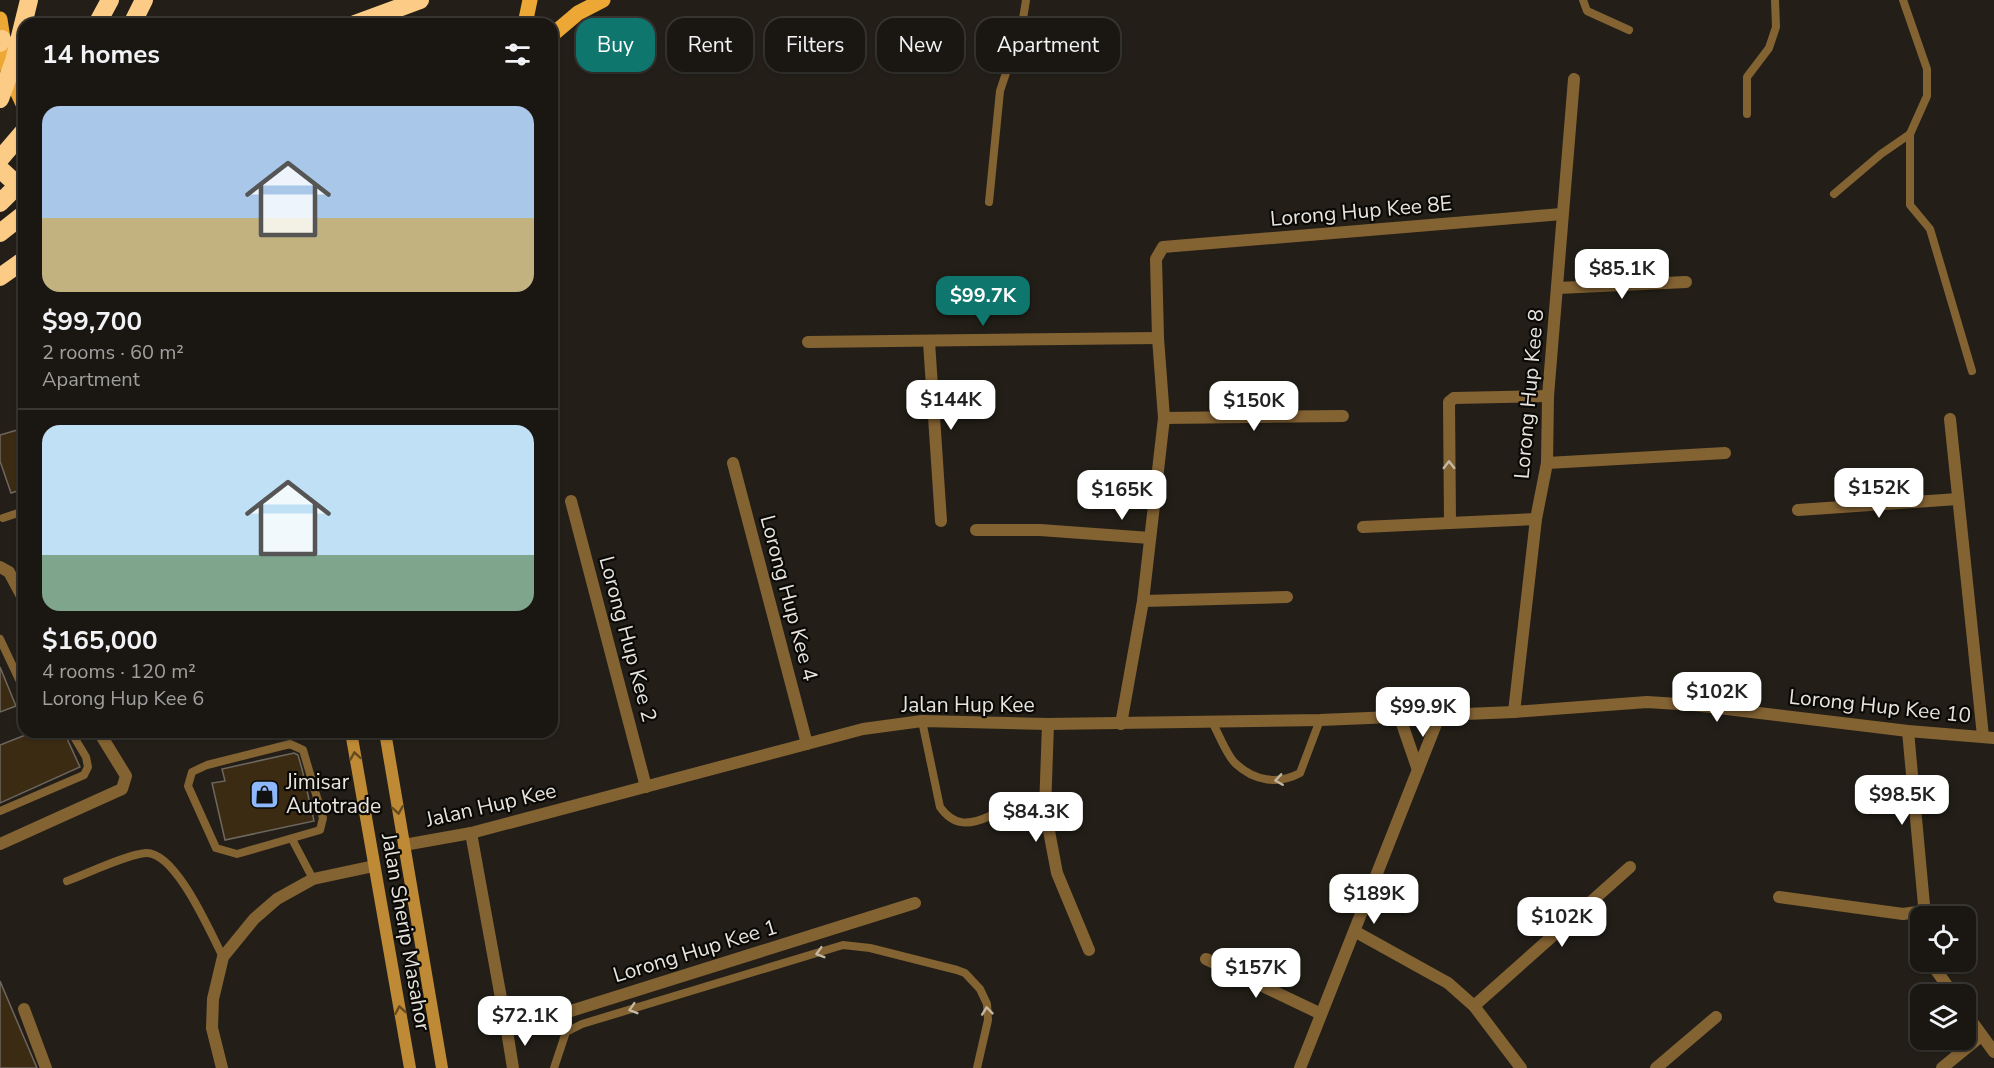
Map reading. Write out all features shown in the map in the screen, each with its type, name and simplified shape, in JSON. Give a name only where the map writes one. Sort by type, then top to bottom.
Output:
[{"type":"highway","points":[[24,18],[28,0]]},
{"type":"highway","points":[[100,18],[110,0]]},
{"type":"highway","points":[[135,18],[144,0]]},
{"type":"highway","points":[[371,18],[420,0]]},
{"type":"highway","points":[[0,99],[18,44]]},
{"type":"highway","points":[[0,159],[18,138]]},
{"type":"highway","points":[[0,169],[18,186]]},
{"type":"highway","points":[[0,203],[18,185]]},
{"type":"highway","points":[[0,233],[18,219]]},
{"type":"highway","points":[[0,277],[18,264]]},
{"type":"main road","points":[[526,18],[530,0]]},
{"type":"main road","points":[[558,29],[578,13],[603,0]]},
{"type":"main road","points":[[0,19],[1,41],[8,72],[18,93]]},
{"type":"main road","name":"Jalan Sherip Masahor","points":[[352,738],[410,1068]]},
{"type":"main road","name":"Jalan Sherip Masahor","points":[[386,738],[442,1068]]},
{"type":"street","name":"Lorong Hup Kee 8","points":[[1514,712],[1536,519],[1547,463],[1548,396],[1574,79]]},
{"type":"street","name":"Lorong Hup Kee 8E","points":[[1158,338],[1156,259],[1163,247],[1562,214]]},
{"type":"street","points":[[1558,288],[1686,282]]},
{"type":"street","points":[[808,342],[1158,338],[1164,418],[1143,601],[1121,724]]},
{"type":"street","points":[[929,342],[941,521]]},
{"type":"street","points":[[1450,523],[1449,402],[1454,398],[1548,396]]},
{"type":"street","points":[[1164,418],[1343,416]]},
{"type":"street","points":[[1950,418],[1988,737]]},
{"type":"street","points":[[1547,463],[1725,453]]},
{"type":"street","name":"Lorong Hup Kee 4","points":[[733,463],[807,744]]},
{"type":"street","points":[[1798,510],[1958,499]]},
{"type":"street","name":"Lorong Hup Kee 2","points":[[571,501],[646,787]]},
{"type":"street","points":[[1363,527],[1536,519]]},
{"type":"street","points":[[976,530],[1040,530],[1150,538]]},
{"type":"street","points":[[0,567],[9,572],[18,589]]},
{"type":"street","points":[[1143,601],[1287,597]]},
{"type":"street","name":"Lorong Hup Kee 10","points":[[1440,714],[1514,712],[1647,702],[1694,705],[1908,731],[1988,737]]},
{"type":"street","points":[[1300,1068],[1319,1013],[1356,932],[1440,714]]},
{"type":"street","name":"Jalan Hup Kee","points":[[404,845],[471,833],[863,729],[922,721],[1121,724],[1320,720],[1440,714]]},
{"type":"street","points":[[1399,715],[1418,770]]},
{"type":"street","points":[[1048,724],[1045,810],[1057,873],[1089,950]]},
{"type":"street","points":[[1908,731],[1924,906]]},
{"type":"street","points":[[0,844],[122,789],[126,776],[103,738]]},
{"type":"street","points":[[471,833],[513,1068]]},
{"type":"street","points":[[222,1068],[212,1018],[213,999],[224,957],[254,919],[277,899],[313,879],[374,866]]},
{"type":"street","points":[[1474,1006],[1630,867]]},
{"type":"street","points":[[1779,897],[1910,914]]},
{"type":"street","name":"Lorong Hup Kee 1","points":[[507,1031],[915,903]]},
{"type":"street","points":[[1356,932],[1448,983],[1474,1006],[1521,1068]]},
{"type":"street","points":[[1206,958],[1319,1013]]},
{"type":"street","points":[[24,1009],[46,1068]]},
{"type":"street","points":[[1656,1068],[1716,1017]]},
{"type":"street","points":[[1976,1028],[1994,1052]]},
{"type":"street","points":[[1942,1068],[1981,1036]]},
{"type":"lane","points":[[989,202],[1000,91],[1022,25],[1026,0]]},
{"type":"lane","points":[[1583,0],[1587,11],[1629,30]]},
{"type":"lane","points":[[1747,114],[1747,77],[1769,48],[1776,27],[1775,0]]},
{"type":"lane","points":[[1903,0],[1927,69],[1927,96],[1910,135],[1910,205],[1930,229],[1972,371]]},
{"type":"lane","points":[[1834,194],[1881,154],[1910,135]]},
{"type":"lane","points":[[3,518],[18,513]]},
{"type":"lane","points":[[0,639],[18,677]]},
{"type":"lane","points":[[1212,722],[1235,763],[1270,782],[1290,778],[1300,773],[1320,720]]},
{"type":"lane","points":[[922,721],[940,807],[946,816],[957,823],[973,824],[990,816]]},
{"type":"lane","points":[[0,811],[84,774],[88,767],[86,757],[75,738]]},
{"type":"lane","points":[[290,744],[297,745],[303,750],[324,825],[320,830],[292,839],[237,854],[216,848],[189,786],[192,772],[207,765],[238,757],[290,744]]},
{"type":"lane","points":[[292,839],[313,879]]},
{"type":"lane","points":[[67,881],[145,853],[159,855],[172,868],[190,895],[224,957]]},
{"type":"lane","points":[[554,1068],[567,1032],[582,1024],[843,945],[892,953],[965,973],[980,989],[987,1004],[988,1020],[977,1068]]},
{"type":"building","points":[[18,430],[18,491],[11,493],[0,461],[0,435]]},
{"type":"building","points":[[0,667],[16,706],[0,712]]},
{"type":"building","points":[[18,738],[67,738],[80,767],[0,803],[0,745]]},
{"type":"building","points":[[294,753],[298,755],[314,821],[225,840],[212,783],[225,781],[222,769]]},
{"type":"building","points":[[0,981],[22,1033],[37,1068],[0,1068]]},
{"type":"place","name":"Jimisar Autotrade","points":[[265,794]]}]
